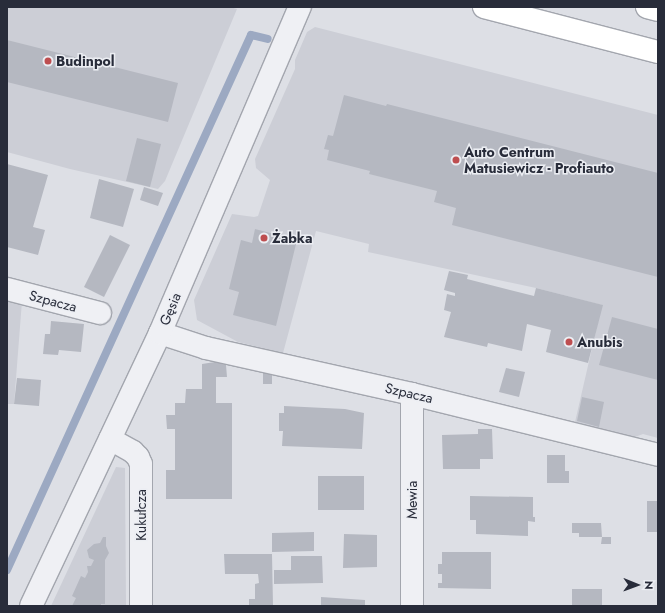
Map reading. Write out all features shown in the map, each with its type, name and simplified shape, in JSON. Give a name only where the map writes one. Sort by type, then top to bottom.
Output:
[{"type":"main road","points":[[484,7],[658,52]]},
{"type":"main road","points":[[647,7],[658,10]]},
{"type":"street","name":"Gęsia","points":[[31,606],[160,333],[300,7]]},
{"type":"street","name":"Szpacza","points":[[7,289],[100,313]]},
{"type":"street","name":"Szpacza","points":[[160,333],[206,348],[412,394],[658,454]]},
{"type":"street","name":"Mewia","points":[[412,394],[412,606]]},
{"type":"street","name":"Kukułcza","points":[[110,439],[133,452],[138,457],[141,464],[142,606]]},
{"type":"shaded area","points":[[7,7],[230,7],[237,9],[165,181],[158,189],[70,169],[7,152]]},
{"type":"shaded area","points":[[315,27],[658,115],[658,438],[643,434],[635,437],[575,422],[602,305],[536,288],[368,252],[369,244],[316,231],[283,353],[238,342],[197,320],[194,300],[232,214],[254,217],[258,216],[270,180],[256,168],[255,159],[295,69],[295,60],[307,32]]},
{"type":"shaded area","points":[[7,297],[22,301],[14,404],[7,404]]},
{"type":"shaded area","points":[[116,467],[125,468],[126,606],[51,606]]},
{"type":"building","name":"Budinpol","points":[[7,40],[178,83],[168,122],[7,82]]},
{"type":"building","points":[[344,95],[386,106],[387,104],[658,173],[658,277],[452,225],[456,208],[434,202],[437,191],[369,174],[370,171],[327,160],[329,150],[324,149],[328,135],[333,136]]},
{"type":"building","points":[[137,138],[161,144],[150,187],[126,181]]},
{"type":"building","points":[[7,164],[48,175],[33,227],[45,230],[38,255],[7,247]]},
{"type":"building","points":[[99,179],[134,189],[123,227],[90,218]]},
{"type":"building","points":[[144,187],[163,193],[158,206],[140,200]]},
{"type":"building","points":[[255,229],[297,240],[276,326],[233,315],[239,292],[229,289],[241,240],[252,243]]},
{"type":"building","points":[[110,235],[130,245],[104,297],[84,287]]},
{"type":"building","points":[[449,271],[468,275],[467,279],[534,296],[536,288],[603,305],[588,363],[546,352],[551,330],[527,324],[522,351],[488,343],[487,347],[444,337],[451,312],[444,310],[447,294],[455,296],[455,293],[444,290]]},
{"type":"building","points":[[612,317],[658,329],[658,380],[599,365]]},
{"type":"building","points":[[51,321],[84,324],[81,352],[59,350],[58,355],[43,354],[45,334],[50,334]]},
{"type":"building","points":[[215,362],[226,365],[227,377],[216,377],[216,403],[232,403],[232,499],[166,499],[166,470],[175,470],[175,429],[167,429],[166,415],[175,415],[175,403],[185,403],[186,389],[202,389],[202,364]]},
{"type":"building","points":[[506,368],[525,372],[519,397],[499,392]]},
{"type":"building","points":[[263,372],[272,375],[272,384],[263,384]]},
{"type":"building","points":[[17,378],[41,380],[39,406],[14,404]]},
{"type":"building","points":[[582,397],[604,402],[599,427],[577,421]]},
{"type":"building","points":[[284,406],[345,409],[364,413],[362,449],[282,446],[283,431],[279,431],[279,413],[284,413]]},
{"type":"building","points":[[478,429],[492,429],[493,459],[480,459],[480,469],[443,469],[442,435],[478,434]]},
{"type":"building","points":[[547,455],[565,455],[565,471],[569,471],[569,483],[547,483]]},
{"type":"building","points":[[318,476],[364,476],[364,510],[318,510]]},
{"type":"building","points":[[470,496],[533,497],[533,517],[535,517],[535,522],[528,521],[528,536],[476,534],[476,520],[470,520]]},
{"type":"building","points":[[647,501],[658,501],[658,532],[647,532]]},
{"type":"building","points":[[572,523],[601,523],[602,537],[579,537],[579,533],[572,533]]},
{"type":"building","points":[[314,532],[314,551],[272,552],[272,533]]},
{"type":"building","points":[[344,534],[377,535],[377,567],[343,568]]},
{"type":"building","points":[[103,537],[106,537],[106,546],[109,553],[105,560],[105,604],[101,604],[101,606],[72,606],[76,598],[72,596],[81,576],[85,578],[88,572],[87,566],[91,566],[94,560],[89,558],[87,550],[94,544],[100,543]]},
{"type":"building","points":[[602,537],[611,537],[611,544],[601,544]]},
{"type":"building","points":[[442,552],[491,552],[491,589],[438,588],[438,583],[442,583],[442,574],[438,574],[438,564],[442,564]]},
{"type":"building","points":[[224,554],[272,554],[273,606],[249,606],[249,599],[255,599],[255,584],[259,583],[258,574],[225,574]]},
{"type":"building","points":[[291,556],[322,556],[323,583],[274,584],[274,570],[291,570]]},
{"type":"building","points":[[572,589],[602,589],[602,606],[572,606]]},
{"type":"building","points":[[321,597],[365,600],[365,606],[321,606]]},
{"type":"waterway","points":[[7,570],[251,35],[268,39]]},
{"type":"place","name":"Budinpol","points":[[48,61]]},
{"type":"place","name":"Auto Centrum Matusiewicz - Profiauto","points":[[456,160]]},
{"type":"place","name":"Żabka","points":[[264,238]]},
{"type":"place","name":"Anubis","points":[[569,342]]}]
